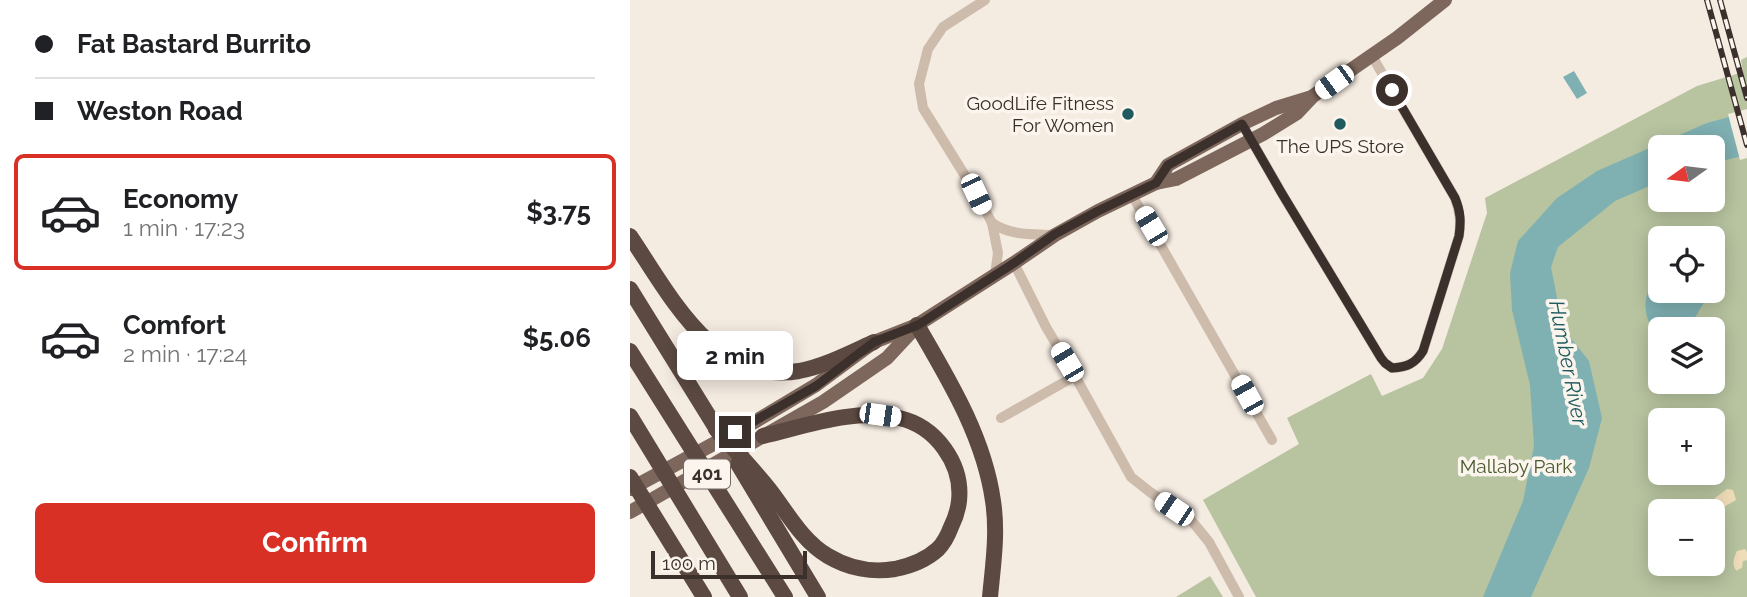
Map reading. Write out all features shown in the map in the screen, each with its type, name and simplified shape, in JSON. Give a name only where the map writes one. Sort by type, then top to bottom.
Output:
[{"type":"highway","points":[[630,236],[688,320],[707,341],[728,358],[748,367],[770,372],[800,370],[841,357],[874,342]]},
{"type":"highway","name":"401","points":[[630,289],[818,597]]},
{"type":"highway","points":[[918,325],[968,418],[987,469],[994,503],[995,537],[990,597]]},
{"type":"highway","name":"401","points":[[630,351],[785,597]]},
{"type":"highway","points":[[716,429],[768,488],[809,542],[827,556],[853,567],[886,570],[916,563],[939,548],[946,538],[959,501],[959,484],[955,467],[941,443],[922,428],[900,418],[880,415],[824,421],[763,436]]},
{"type":"highway","name":"401","points":[[630,416],[740,597]]},
{"type":"highway","points":[[630,477],[704,597]]},
{"type":"highway","points":[[630,487],[651,511]]},
{"type":"main road","points":[[630,487],[816,386],[874,342],[918,325],[1055,234],[1156,183],[1176,179],[1297,113],[1313,96],[1372,56],[1445,0]]},
{"type":"main road","points":[[1156,183],[1168,165],[1242,124],[1276,108],[1313,96]]},
{"type":"main road","points":[[630,512],[822,402],[887,358],[918,325]]},
{"type":"street","points":[[985,0],[943,27],[928,49],[919,84],[923,108],[992,223],[998,253],[995,275]]},
{"type":"street","points":[[1242,124],[1381,358],[1392,368],[1415,362],[1423,351],[1459,236],[1460,211],[1372,56]]},
{"type":"street","points":[[1132,195],[1272,440]]},
{"type":"street","points":[[992,223],[1012,232],[1055,234]]},
{"type":"street","points":[[1014,263],[1046,327],[1131,477],[1191,520],[1209,542],[1239,597]]},
{"type":"street","points":[[1000,418],[1075,376]]},
{"type":"green space","name":"Mallaby Park","points":[[1747,57],[1747,597],[1256,597],[1203,500],[1299,444],[1287,418],[1371,374],[1382,396],[1423,378],[1442,349],[1487,213],[1485,198],[1697,86],[1743,72],[1741,60]]},
{"type":"green space","points":[[1210,576],[1223,597],[1176,597]]},
{"type":"sand","points":[[1727,489],[1733,490],[1736,500],[1725,506],[1725,499],[1715,498]]},
{"type":"sand","points":[[1745,549],[1747,560],[1743,561],[1742,568],[1737,571],[1735,556],[1737,551]]},
{"type":"water","points":[[1574,71],[1587,93],[1577,99],[1563,77]]},
{"type":"water","points":[[1747,112],[1747,155],[1726,160],[1726,135],[1680,135],[1707,123]]},
{"type":"water","name":"Humber River","points":[[1648,149],[1648,187],[1615,201],[1558,247],[1551,267],[1563,328],[1589,361],[1602,418],[1589,468],[1531,597],[1483,597],[1523,501],[1534,446],[1530,385],[1512,310],[1510,273],[1518,241],[1557,198],[1597,171]]},
{"type":"water","points":[[1648,291],[1648,303],[1704,303],[1695,317],[1648,317],[1648,320],[1646,296]]},
{"type":"pier","points":[[1747,109],[1747,158],[1740,160],[1728,114]]},
{"type":"railway","points":[[1707,0],[1747,145]]},
{"type":"railway","points":[[1720,0],[1747,98]]},
{"type":"place","name":"GoodLife Fitness For Women","points":[[1128,114]]},
{"type":"place","name":"The UPS Store","points":[[1340,124]]},
{"type":"route","points":[[735,432],[816,386],[874,342],[918,325],[1055,234],[1156,183],[1168,165],[1242,124],[1381,358],[1392,368],[1415,362],[1423,351],[1459,236],[1460,211],[1392,90]]}]
